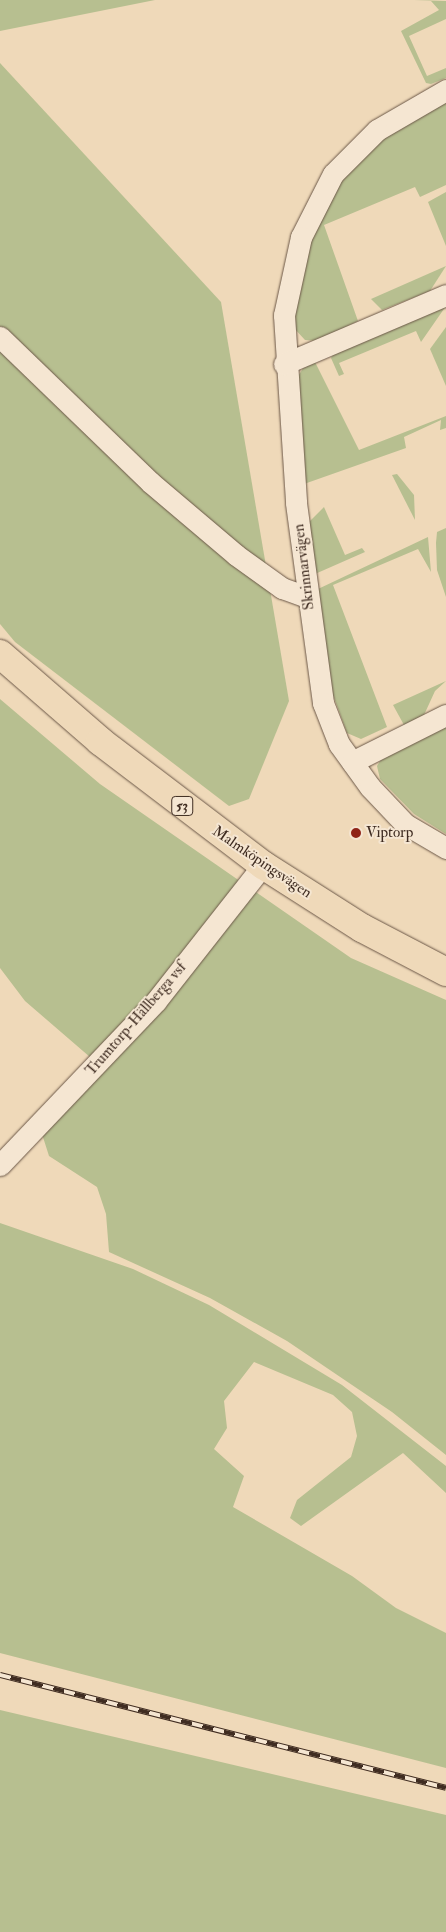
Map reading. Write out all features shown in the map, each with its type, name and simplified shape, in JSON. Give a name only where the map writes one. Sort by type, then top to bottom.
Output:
[{"type":"main road","name":"Malmköpingsvägen","points":[[0,654],[100,741],[263,865],[362,928],[446,972]]},
{"type":"street","name":"Skrinnarvägen","points":[[446,90],[377,130],[338,168],[315,202],[290,272],[284,364],[307,597],[322,703],[352,762],[405,824],[446,848]]},
{"type":"street","points":[[284,364],[446,295]]},
{"type":"street","points":[[0,337],[150,482],[236,555],[282,588],[307,597]]},
{"type":"street","points":[[352,762],[446,715]]},
{"type":"street","name":"Trumtorp-Hällberga vsf","points":[[0,1165],[156,1000],[263,865]]},
{"type":"street","points":[[446,955],[446,961]]},
{"type":"green space","points":[[0,0],[155,0],[0,31]]},
{"type":"green space","points":[[414,0],[446,1],[446,19],[409,36],[427,76],[446,68],[446,78],[431,84],[426,83],[401,31],[439,10],[431,1]]},
{"type":"green space","points":[[0,63],[221,302],[289,701],[249,799],[229,806],[15,642],[0,624]]},
{"type":"green space","points":[[446,98],[446,185],[420,197],[415,187],[324,225],[358,321],[317,341],[305,340],[293,327],[310,233],[339,182],[398,125]]},
{"type":"green space","points":[[446,192],[446,246],[428,202]]},
{"type":"green space","points":[[446,266],[430,291],[382,310],[371,299]]},
{"type":"green space","points":[[446,306],[421,342],[416,331],[339,363],[344,374],[339,376],[331,358],[336,350]]},
{"type":"green space","points":[[446,327],[446,386],[430,349]]},
{"type":"green space","points":[[315,362],[359,450],[446,416],[446,428],[440,430],[441,420],[404,437],[406,448],[304,484],[296,380],[306,363]]},
{"type":"green space","points":[[397,474],[414,495],[415,520],[392,475]]},
{"type":"green space","points":[[324,507],[345,555],[362,548],[365,552],[315,574],[308,523]]},
{"type":"green space","points":[[446,528],[446,597],[437,570],[436,543],[437,532]]},
{"type":"green space","points":[[428,537],[431,572],[418,549],[333,585],[387,727],[361,739],[347,733],[330,687],[318,589]]},
{"type":"green space","points":[[446,681],[435,691],[424,715],[404,725],[393,705]]},
{"type":"green space","points":[[0,699],[100,784],[351,958],[446,1000],[446,1455],[392,1412],[287,1341],[210,1298],[109,1252],[106,1214],[97,1187],[49,1156],[42,1134],[105,1070],[25,1001],[0,968]]},
{"type":"green space","points":[[446,726],[446,834],[414,814],[380,779],[377,766],[383,756]]},
{"type":"green space","points":[[0,1223],[133,1269],[209,1305],[342,1385],[446,1466],[446,1493],[403,1453],[301,1526],[290,1518],[297,1500],[351,1457],[357,1436],[352,1412],[333,1395],[254,1362],[224,1401],[227,1428],[214,1449],[244,1476],[233,1507],[352,1576],[396,1608],[446,1633],[446,1768],[0,1653]]},
{"type":"green space","points":[[0,1710],[446,1815],[446,1932],[0,1932]]},
{"type":"railway","points":[[0,1675],[446,1788]]},
{"type":"place","name":"Viptorp","points":[[356,833]]}]
